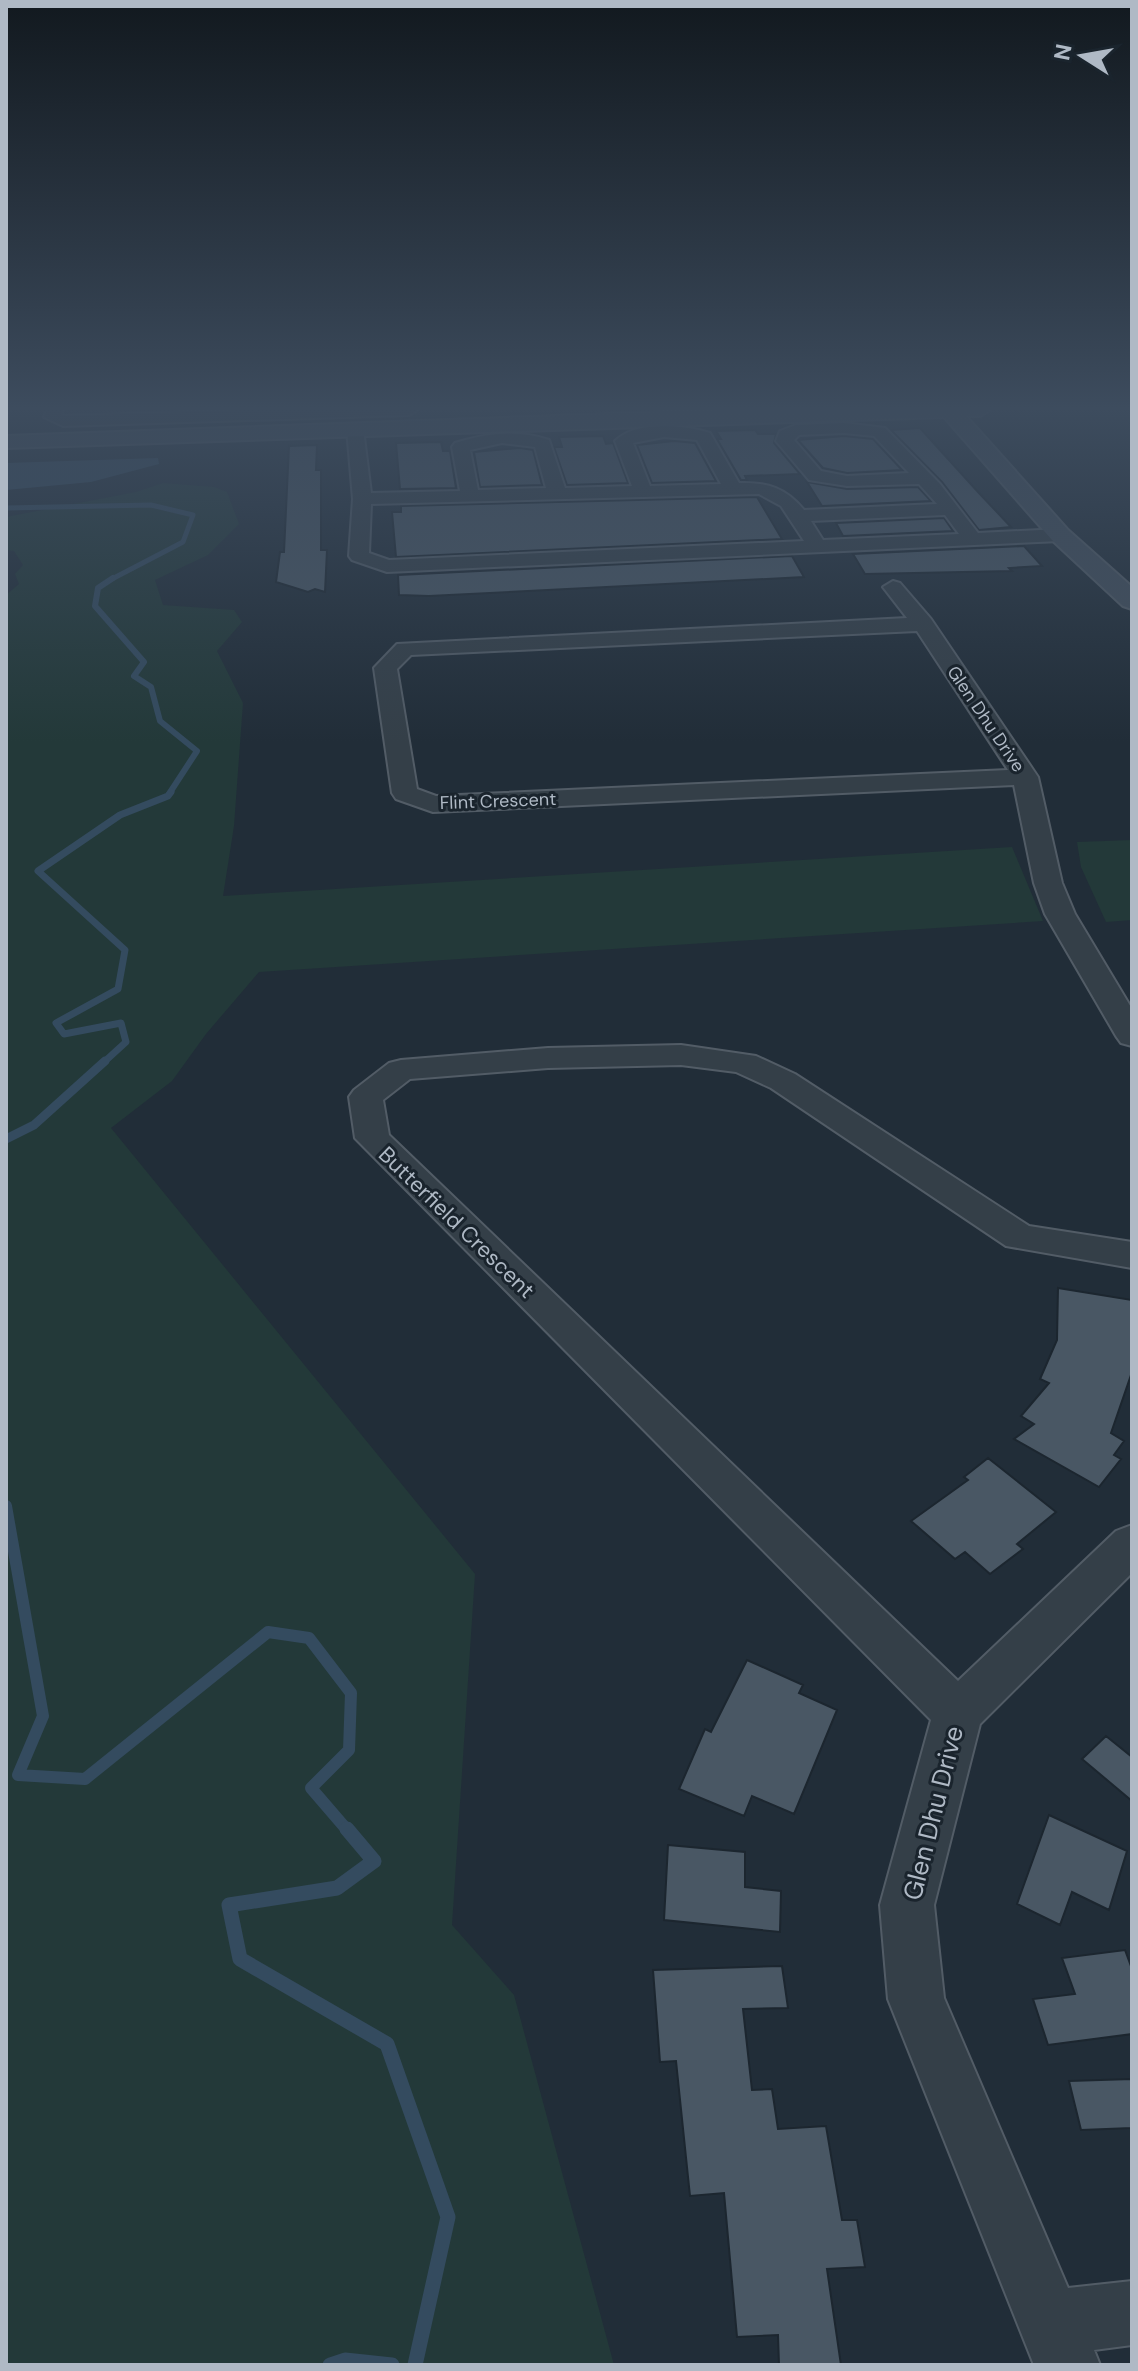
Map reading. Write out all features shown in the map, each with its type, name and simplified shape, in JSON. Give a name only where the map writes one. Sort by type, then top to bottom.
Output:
[{"type":"main road","points":[[1048,521],[1132,601]]},
{"type":"main road","points":[[1073,521],[1087,534],[1132,594]]},
{"type":"street","points":[[361,521],[359,556],[387,566],[1060,535]]},
{"type":"street","points":[[802,521],[816,545]]},
{"type":"street","points":[[959,521],[973,539]]},
{"type":"street","name":"Glen Dhu Drive","points":[[893,587],[923,624],[1025,777],[1048,883],[1060,914],[1130,1030]]},
{"type":"street","name":"Flint Crescent","points":[[923,624],[405,649],[385,668],[405,793],[433,804],[1025,777]]},
{"type":"street","name":"Butterfield Crescent","points":[[958,1713],[372,1138],[366,1097],[401,1070],[548,1058],[681,1055],[744,1063],[783,1081],[1019,1237],[1132,1255]]},
{"type":"street","name":"Glen Dhu Drive","points":[[1058,2344],[916,1999],[907,1905],[958,1713],[1132,1544]]},
{"type":"street","points":[[1058,2344],[1132,2313]]},
{"type":"green space","points":[[6,521],[238,521],[239,524],[208,555],[155,580],[163,605],[234,610],[242,622],[217,651],[243,703],[234,826],[223,896],[1012,847],[1043,921],[259,972],[206,1034],[172,1081],[111,1128],[475,1574],[452,1925],[514,1995],[614,2365],[6,2365],[6,595],[19,584],[15,574],[23,565],[14,551],[6,550]]},
{"type":"green space","points":[[1132,840],[1132,920],[1106,922],[1081,867],[1077,842]]},
{"type":"building","points":[[285,521],[321,521],[321,550],[327,550],[325,592],[315,589],[308,592],[276,582],[280,552],[284,552]]},
{"type":"building","points":[[393,521],[771,521],[782,539],[396,557]]},
{"type":"building","points":[[946,521],[953,531],[843,536],[836,523]]},
{"type":"building","points":[[972,521],[1005,521],[1011,527],[979,530]]},
{"type":"building","points":[[1024,546],[1042,566],[1009,568],[1012,571],[865,574],[853,554]]},
{"type":"building","points":[[792,556],[804,577],[399,595],[398,575]]},
{"type":"building","points":[[1058,1288],[1132,1300],[1132,1372],[1111,1433],[1124,1441],[1114,1455],[1121,1459],[1099,1487],[1014,1439],[1034,1424],[1021,1416],[1049,1383],[1040,1379],[1057,1340]]},
{"type":"building","points":[[988,1458],[1056,1512],[1017,1544],[1023,1549],[990,1574],[965,1552],[955,1559],[911,1521],[968,1480],[964,1477]]},
{"type":"building","points":[[747,1660],[803,1685],[799,1693],[837,1710],[794,1814],[752,1796],[744,1816],[679,1789],[705,1729],[711,1732]]},
{"type":"building","points":[[1106,1736],[1132,1757],[1132,1801],[1082,1759]]},
{"type":"building","points":[[1049,1815],[1127,1851],[1109,1910],[1072,1892],[1060,1925],[1017,1904]]},
{"type":"building","points":[[668,1845],[745,1852],[745,1887],[781,1891],[780,1932],[664,1920]]},
{"type":"building","points":[[1125,1950],[1132,1969],[1132,2034],[1048,2045],[1033,1999],[1075,1994],[1062,1958]]},
{"type":"building","points":[[782,1966],[788,2008],[743,2009],[752,2090],[772,2089],[778,2129],[826,2126],[842,2220],[857,2220],[865,2267],[827,2269],[841,2365],[779,2365],[778,2335],[737,2337],[724,2193],[690,2196],[676,2061],[660,2062],[653,1970]]},
{"type":"building","points":[[1132,2079],[1132,2128],[1081,2130],[1069,2081]]},
{"type":"waterway","points":[[110,580],[183,542],[191,521]]},
{"type":"waterway","points":[[110,580],[98,588],[95,606],[144,662],[134,676],[151,687],[160,721],[197,751],[169,794]]},
{"type":"waterway","points":[[103,1063],[126,1042],[121,1023],[64,1034],[56,1023],[118,989],[125,950],[38,871],[120,815],[168,796],[171,792]]},
{"type":"waterway","points":[[6,1139],[34,1125],[105,1061]]},
{"type":"waterway","points":[[6,1506],[43,1716],[18,1775],[85,1779],[268,1632],[309,1638],[351,1693],[349,1750],[311,1788],[348,1831]]},
{"type":"waterway","points":[[347,1829],[374,1861],[337,1888],[229,1905],[240,1959],[387,2044],[448,2217],[415,2365]]},
{"type":"waterway","points":[[330,2365],[345,2360],[392,2365]]}]
